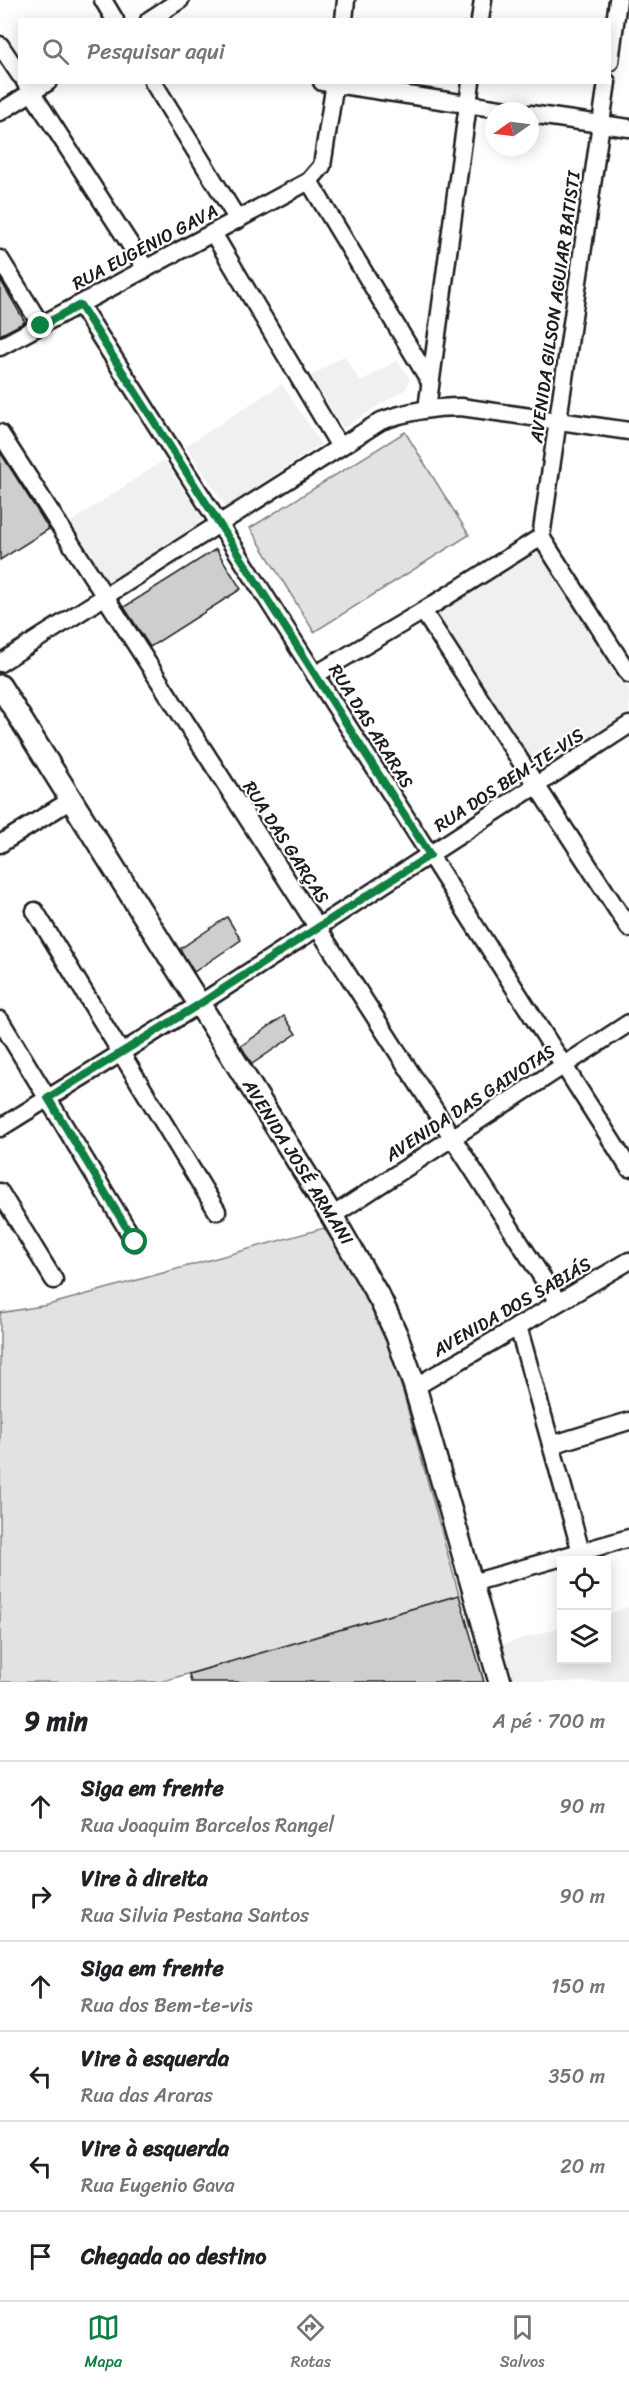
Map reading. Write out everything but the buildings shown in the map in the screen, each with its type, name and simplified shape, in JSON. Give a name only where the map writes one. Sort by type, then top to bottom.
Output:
[{"type":"main road","name":"AVENIDA JOSÉ ARMANI","points":[[0,686],[332,1216],[381,1301],[397,1336],[415,1387],[500,1682]]},
{"type":"street","points":[[103,0],[114,18]]},
{"type":"street","points":[[151,18],[180,0]]},
{"type":"street","points":[[344,18],[346,0]]},
{"type":"street","points":[[480,18],[483,0]]},
{"type":"street","points":[[611,48],[618,0]]},
{"type":"street","points":[[0,45],[18,72]]},
{"type":"street","points":[[154,84],[238,220]]},
{"type":"street","points":[[330,84],[321,166],[309,181],[429,380]]},
{"type":"street","points":[[337,84],[485,107]]},
{"type":"street","points":[[427,409],[429,380],[471,84]]},
{"type":"street","name":"AVENIDA GILSON AGUIAR BATISTI","points":[[542,537],[607,84]]},
{"type":"street","points":[[0,112],[28,88],[146,269]]},
{"type":"street","points":[[539,115],[629,128]]},
{"type":"street","name":"RUA EUGENIO GAVA","points":[[0,347],[309,181]]},
{"type":"street","points":[[213,233],[340,447]]},
{"type":"street","points":[[0,259],[41,326]]},
{"type":"street","name":"RUA DAS ARARAS","points":[[80,305],[629,1168]]},
{"type":"street","points":[[0,663],[381,421],[407,412],[461,408],[629,431]]},
{"type":"street","name":"RUA DAS GARÇAS","points":[[0,433],[558,1302]]},
{"type":"street","points":[[315,675],[542,537],[629,674]]},
{"type":"street","points":[[423,611],[629,928]]},
{"type":"street","name":"RUA DOS BEM-TE-VIS","points":[[0,1128],[198,1005],[629,725]]},
{"type":"street","points":[[0,844],[71,800]]},
{"type":"street","points":[[35,911],[218,1211]]},
{"type":"street","points":[[0,1020],[135,1242]]},
{"type":"street","name":"AVENIDA DAS GAIVOTAS","points":[[332,1216],[629,1023]]},
{"type":"street","points":[[0,1192],[54,1280]]},
{"type":"street","name":"AVENIDA DOS SABIÁS","points":[[415,1387],[629,1261]]},
{"type":"street","points":[[518,1326],[581,1552]]},
{"type":"street","points":[[551,1445],[629,1422]]},
{"type":"street","points":[[472,1583],[629,1539]]},
{"type":"shaded area","points":[[344,356],[361,382],[397,360],[409,378],[407,388],[343,428],[311,376]]},
{"type":"shaded area","points":[[282,384],[321,444],[226,507],[186,446]]},
{"type":"shaded area","points":[[405,432],[469,535],[314,632],[250,528]]},
{"type":"shaded area","points":[[164,460],[203,520],[108,583],[69,523]]},
{"type":"shaded area","points":[[537,548],[629,689],[629,713],[540,771],[437,613]]},
{"type":"shaded area","points":[[324,1228],[358,1281],[386,1337],[459,1595],[160,1682],[0,1682],[0,1313],[48,1305]]},
{"type":"shaded area","points":[[629,1607],[629,1682],[509,1682],[498,1646],[557,1628],[557,1664],[611,1664],[611,1613]]},
{"type":"route","points":[[41,326],[80,305],[430,855],[198,1005],[48,1098],[135,1242]]}]
